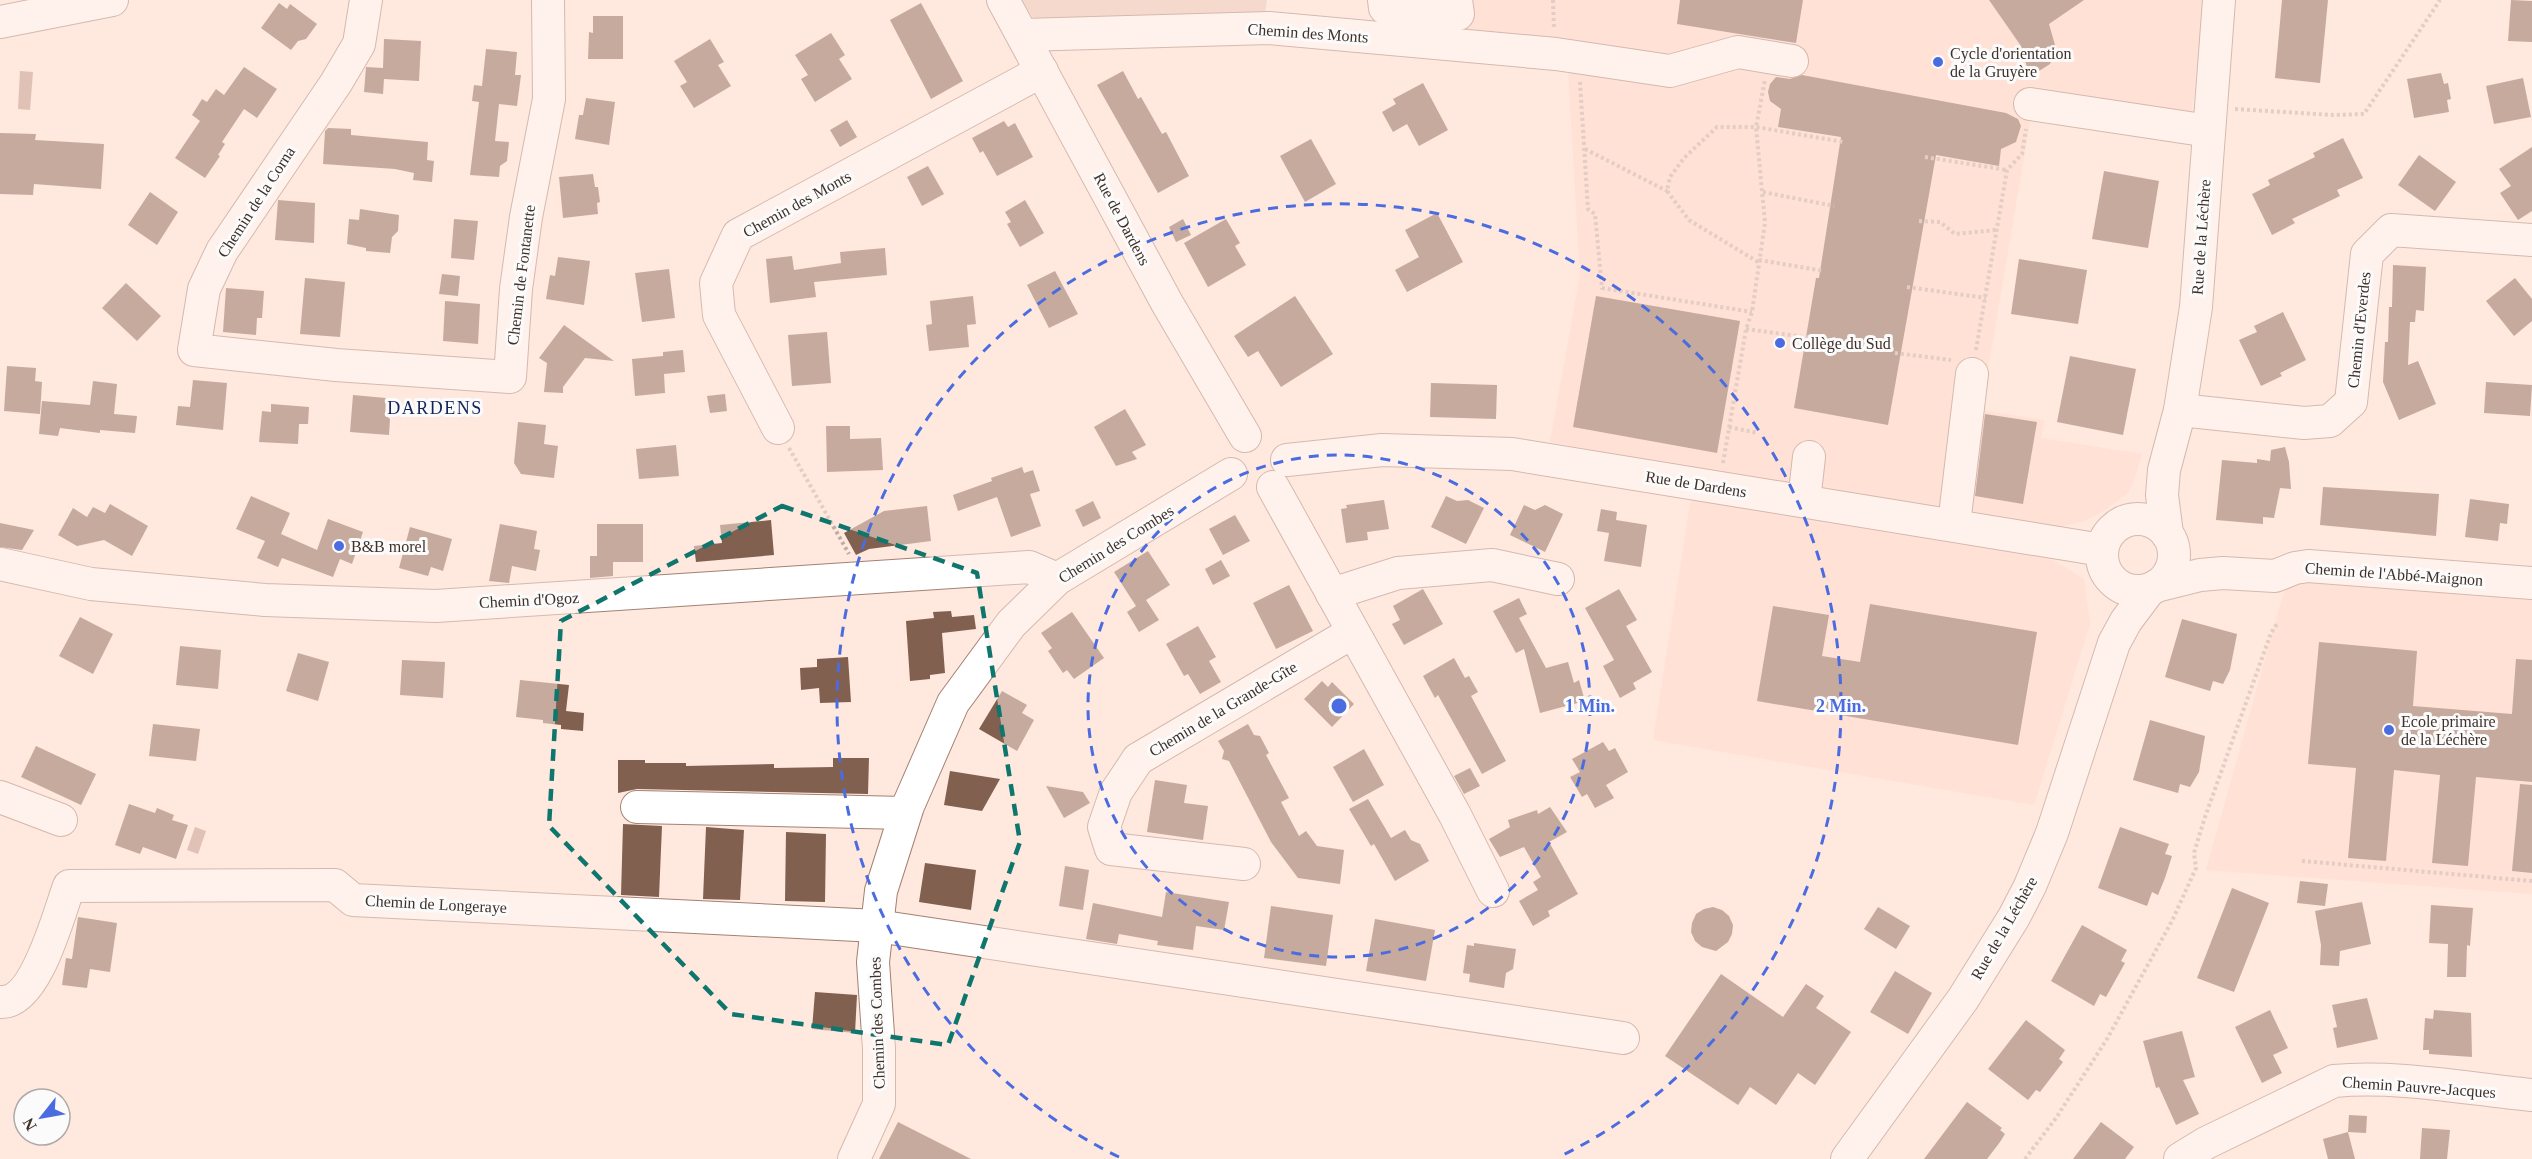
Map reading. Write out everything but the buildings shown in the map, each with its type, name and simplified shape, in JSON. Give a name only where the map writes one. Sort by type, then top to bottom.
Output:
[{"type":"street","points":[[0,22],[112,0]]},
{"type":"street","name":"Chemin de la Corna","points":[[336,365],[194,350],[204,289],[222,251],[336,83],[359,44],[366,0]]},
{"type":"street","name":"Chemin de Fontanette","points":[[336,365],[510,377],[516,289],[523,237],[549,99],[548,0]]},
{"type":"street","name":"Rue de Dardens","points":[[1003,0],[1167,303],[1245,436]]},
{"type":"street","points":[[1384,0],[1385,8],[1458,14],[1456,0]]},
{"type":"street","name":"Rue de la Léchère","points":[[1847,1159],[1963,999],[2025,897],[2052,833],[2105,668],[2126,621],[2153,588],[2166,578],[2172,568],[2174,558],[2162,495],[2164,471],[2180,410],[2196,307],[2219,0]]},
{"type":"street","name":"Chemin des Monts","points":[[1023,35],[1269,28],[1567,55],[1670,71],[1738,51],[1781,59]]},
{"type":"street","name":"Chemin des Monts","points":[[778,428],[720,315],[716,283],[738,236],[1042,71]]},
{"type":"street","points":[[2030,104],[2209,131]]},
{"type":"street","name":"Chemin d'Everdes","points":[[2180,410],[2304,423],[2330,421],[2351,402],[2367,254],[2391,230],[2532,240]]},
{"type":"street","points":[[1954,524],[1973,368]]},
{"type":"street","points":[[1280,474],[1261,491],[1249,490],[1238,484],[1231,474],[1228,463],[1230,452],[1245,436],[1258,433],[1271,436],[1282,446],[1280,474],[1332,594],[1455,815],[1493,891]]},
{"type":"street","name":"Rue de Dardens","points":[[1280,474],[1382,450],[1512,454],[2108,550]]},
{"type":"street","points":[[1804,501],[1809,457]]},
{"type":"street","name":"Rue de la Léchère","points":[[2105,668],[2109,615],[2108,550],[2164,471]]},
{"type":"street","name":"Chemin des Combes","points":[[854,1159],[879,1104],[879,1049],[873,962],[881,891],[905,813],[952,703],[1011,624],[1057,579],[1231,474]]},
{"type":"street","name":"Chemin de l'Abbé-Maignon","points":[[2223,573],[2202,565],[2184,553],[2151,521],[2128,520],[2108,550],[2124,589],[2136,591],[2200,575],[2223,573],[2275,576],[2295,568],[2308,566],[2532,583]]},
{"type":"street","name":"Chemin d'Ogoz","points":[[0,564],[91,584],[265,600],[436,606],[1029,567],[1057,579]]},
{"type":"street","points":[[1332,594],[1398,573],[1492,565],[1558,579]]},
{"type":"street","name":"Chemin de la Grande-Gîte","points":[[1244,864],[1111,849],[1104,827],[1116,792],[1138,759],[1353,632]]},
{"type":"street","points":[[0,797],[61,820]]},
{"type":"street","points":[[637,807],[905,813]]},
{"type":"street","name":"Chemin de Longeraye","points":[[0,1002],[5,1002],[27,987],[41,965],[69,886],[335,885],[353,900],[877,926]]},
{"type":"street","points":[[877,926],[1623,1038]]},
{"type":"street","name":"Chemin Pauvre-Jacques","points":[[2180,1159],[2206,1143],[2334,1081],[2412,1083],[2532,1095]]},
{"type":"path","points":[[2230,108],[2333,115],[2364,114],[2440,0]]},
{"type":"path","points":[[1567,55],[1585,149],[1588,209],[1595,214],[1602,288],[1752,312]]},
{"type":"path","points":[[1721,473],[1746,329],[1752,312],[1765,223],[1756,127],[1781,59]]},
{"type":"path","points":[[1895,353],[1973,368],[2007,170],[2022,154],[2030,104]]},
{"type":"path","points":[[1667,191],[1670,177],[1677,168],[1717,127],[1756,127],[1844,142]]},
{"type":"path","points":[[1585,149],[1667,191],[1689,220],[1758,261],[1824,271]]},
{"type":"path","points":[[1924,157],[2007,170]]},
{"type":"path","points":[[1762,192],[1834,206]]},
{"type":"path","points":[[1919,221],[1940,222],[1955,234],[1996,230]]},
{"type":"path","points":[[1907,287],[1986,298]]},
{"type":"path","points":[[1746,329],[1812,338]]},
{"type":"path","points":[[1729,427],[1758,434]]},
{"type":"path","points":[[778,428],[863,578]]},
{"type":"path","points":[[2025,1159],[2056,1118],[2107,1039],[2172,921],[2196,868],[2194,853],[2205,817],[2271,633],[2278,622]]},
{"type":"path","points":[[2302,861],[2532,881]]},
{"type":"highlighted area","points":[[782,506],[977,573],[1020,842],[948,1045],[731,1014],[549,826],[561,621]]},
{"type":"shaded area","points":[[1021,0],[1267,0],[1264,18],[1040,28]]},
{"type":"shaded area","name":"Collège du Sud","points":[[1371,0],[2204,0],[2189,140],[2031,116],[1981,410],[2044,420],[2041,438],[2142,454],[2128,493],[2105,510],[2084,521],[2055,528],[1946,517],[1550,442],[1580,275],[1567,51],[1375,25]]},
{"type":"shaded area","points":[[20,71],[33,72],[30,110],[18,109]]},
{"type":"shaded area","points":[[1692,492],[2046,556],[2084,579],[2090,624],[2034,805],[1653,740]]},
{"type":"shaded area","name":"Ecole primaire de la Léchère","points":[[2287,581],[2532,590],[2532,894],[2206,870]]},
{"type":"shaded area","points":[[195,827],[206,831],[198,854],[187,850]]},
{"type":"place","name":"Cycle d'orientation de la Gruyère","points":[[1938,62]]},
{"type":"place","name":"Collège du Sud","points":[[1780,343]]},
{"type":"place","name":"B&B morel","points":[[339,546]]},
{"type":"place","name":"Ecole primaire de la Léchère","points":[[2389,730]]},
{"type":"district","name":"DARDENS","points":[[435,408]]}]
